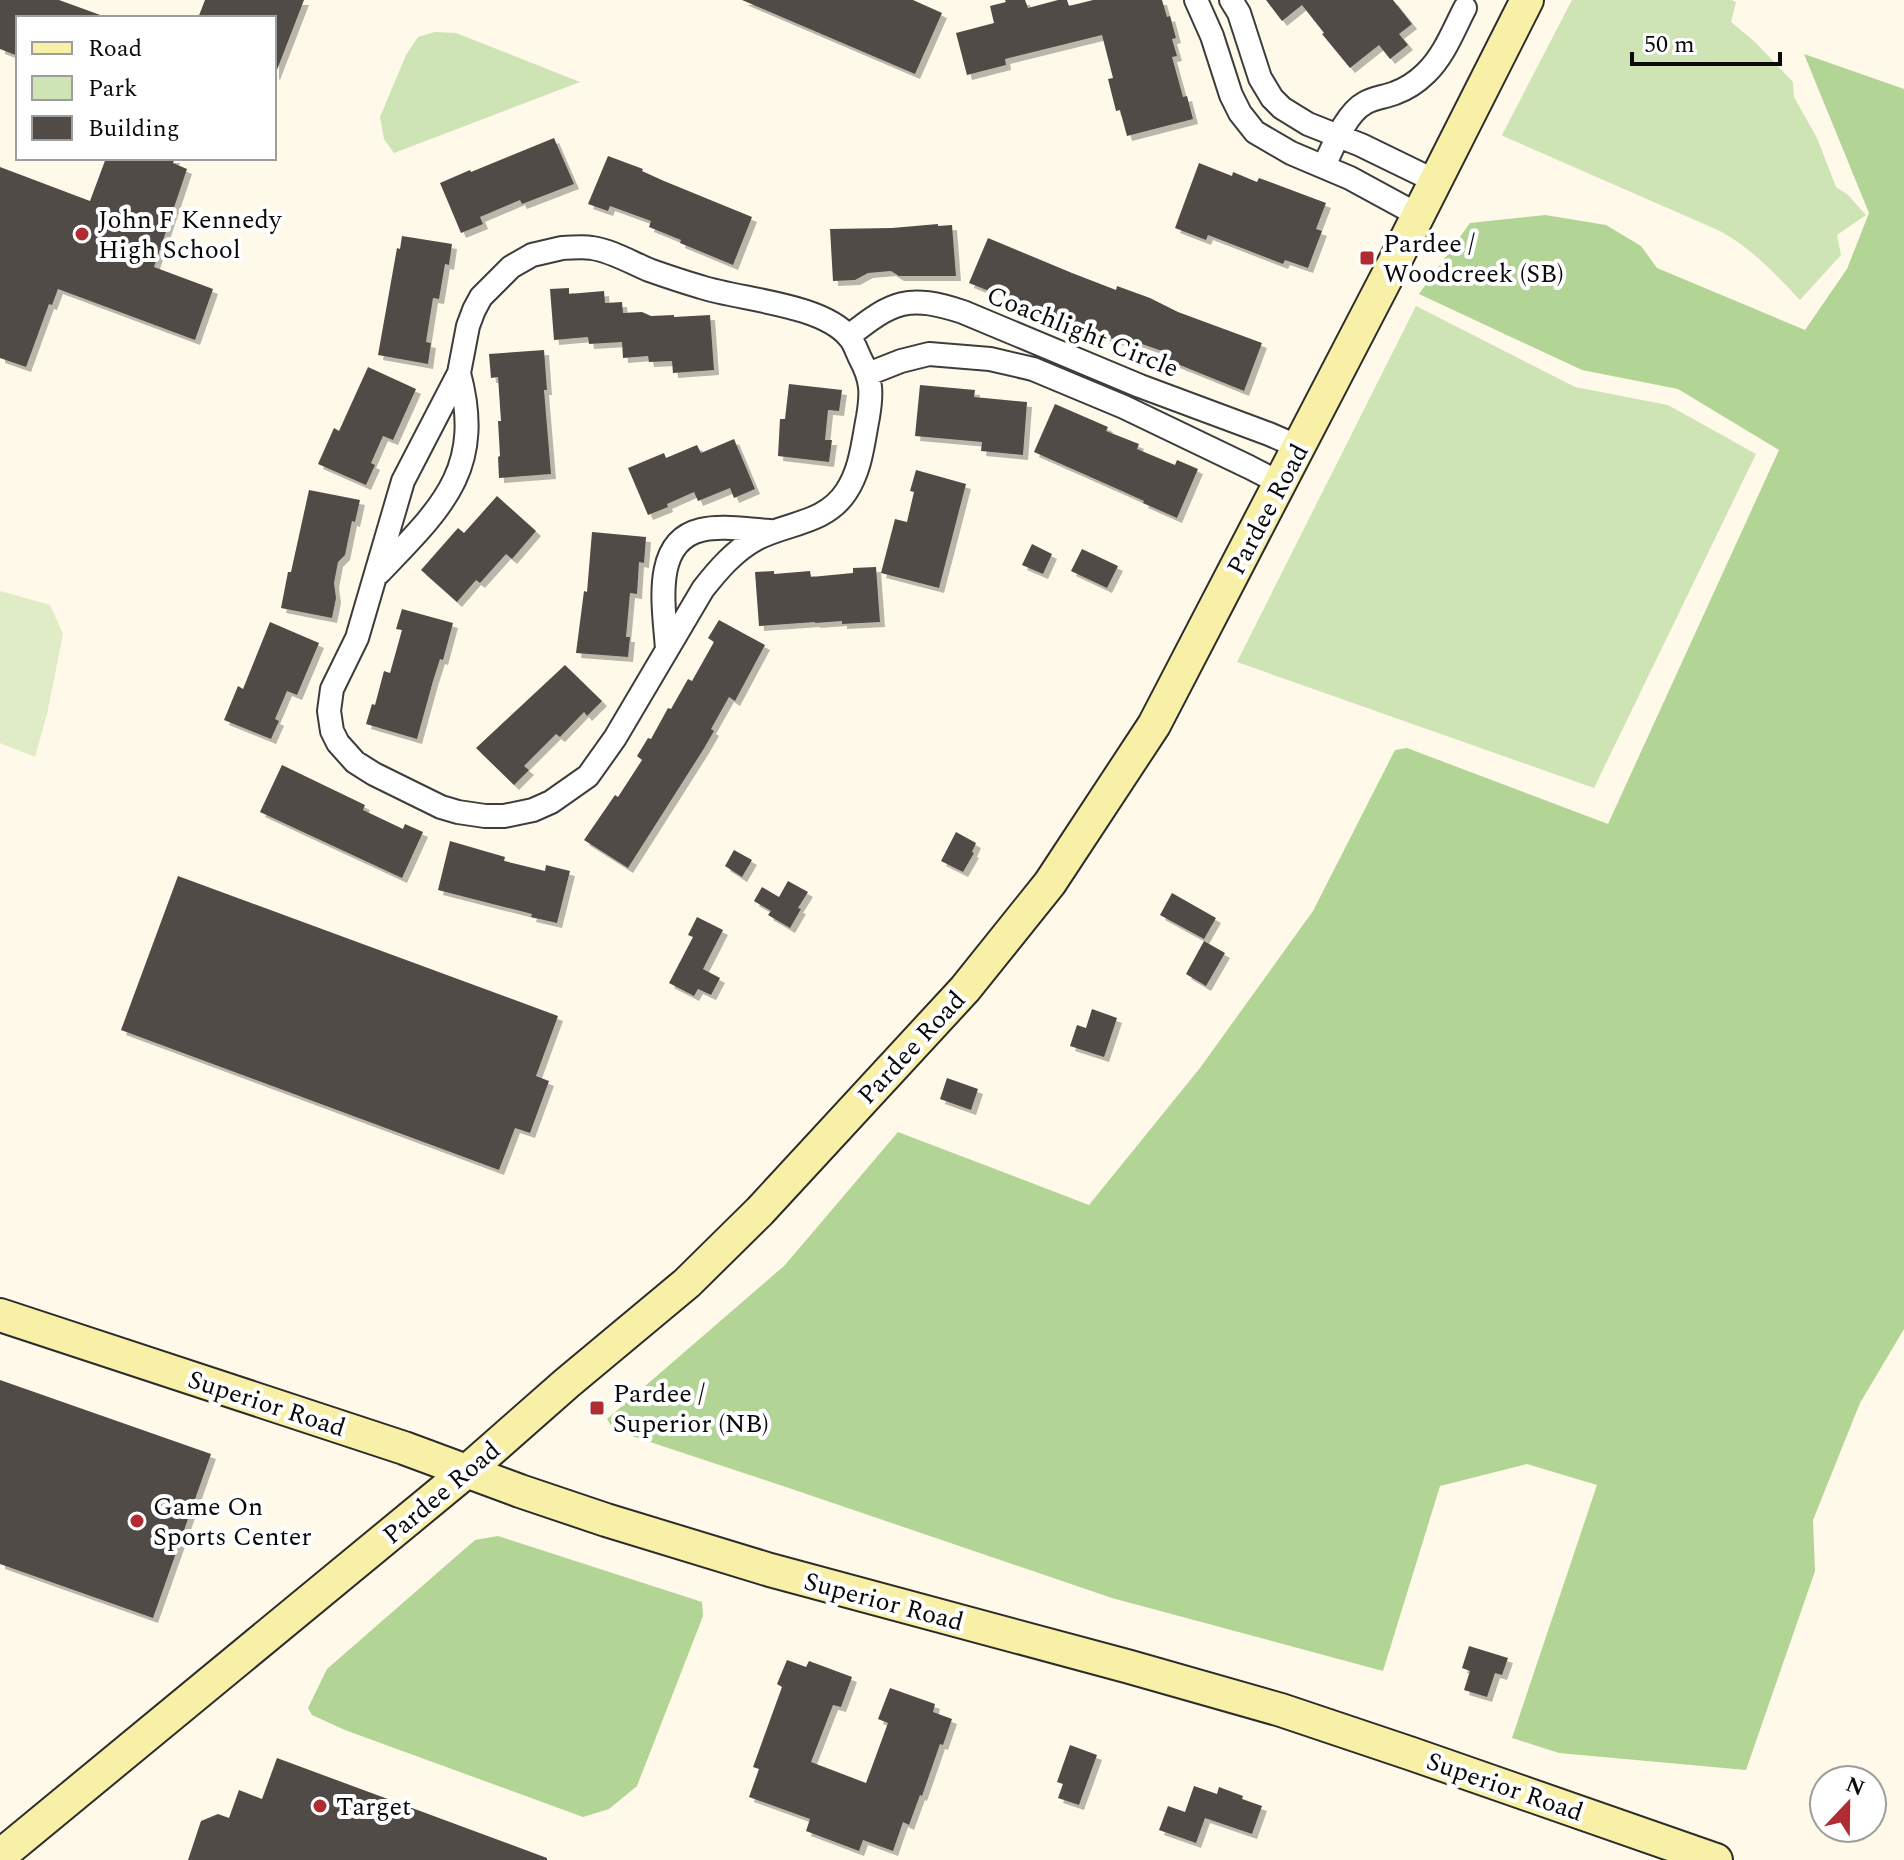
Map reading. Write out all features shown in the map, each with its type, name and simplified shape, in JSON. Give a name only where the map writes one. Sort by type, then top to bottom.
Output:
[{"type":"main road","name":"Pardee Road","points":[[0,1856],[467,1471],[687,1283],[760,1211],[965,989],[1073,850],[1154,725],[1527,0]]},
{"type":"main road","name":"Superior Road","points":[[0,1315],[606,1520],[726,1558],[1281,1710],[1716,1860]]},
{"type":"street","points":[[1196,0],[1212,36],[1231,95],[1255,132],[1418,215]]},
{"type":"street","points":[[1231,0],[1239,13],[1260,78],[1282,108],[1308,124],[1339,135],[1435,181]]},
{"type":"street","points":[[1324,166],[1354,111],[1365,102],[1396,93],[1426,74],[1465,8]]},
{"type":"street","points":[[1231,95],[1260,78]]},
{"type":"street","points":[[562,248],[591,248],[705,289],[814,314],[849,336],[868,374],[870,398],[860,458],[845,494],[817,517],[756,539],[717,571],[703,589],[602,758],[575,788],[551,802],[519,813],[485,816],[441,807],[374,774],[346,755],[332,731],[329,711],[332,689],[357,638],[403,481],[459,373],[468,326],[481,297],[511,267],[532,255],[562,248]]},
{"type":"street","name":"Coachlight Circle","points":[[849,336],[878,313],[900,303],[938,304],[1299,447]]},
{"type":"street","name":"Coachlight Circle","points":[[868,374],[929,354],[990,359],[1033,369],[1124,407],[1280,483]]},
{"type":"street","points":[[376,577],[432,516],[461,463],[468,421],[459,373]]},
{"type":"street","points":[[667,650],[664,577],[672,550],[684,537],[701,530],[778,531]]},
{"type":"green space","points":[[1572,0],[1736,2],[1731,22],[1793,82],[1794,97],[1817,138],[1836,187],[1866,215],[1837,235],[1841,255],[1800,300],[1753,254],[1720,231],[1502,135]]},
{"type":"green space","points":[[435,32],[456,33],[580,82],[394,153],[384,139],[380,117],[406,55],[418,37]]},
{"type":"green space","points":[[1804,54],[1904,89],[1904,1329],[1860,1403],[1813,1520],[1815,1571],[1746,1770],[1559,1753],[1512,1738],[1597,1485],[1527,1464],[1440,1486],[1383,1671],[1112,1598],[614,1430],[607,1419],[785,1265],[898,1132],[1089,1205],[1200,1068],[1313,911],[1395,750],[1407,748],[1608,824],[1779,450],[1678,389],[1582,370],[1419,294],[1470,223],[1545,215],[1606,225],[1641,246],[1657,268],[1805,330],[1847,269],[1869,213]]},
{"type":"green space","points":[[1416,306],[1575,387],[1668,405],[1756,454],[1594,788],[1237,662]]},
{"type":"green space","points":[[0,591],[50,605],[63,634],[35,757],[0,743]]},
{"type":"green space","points":[[498,1536],[702,1602],[703,1616],[637,1786],[609,1809],[583,1817],[345,1730],[312,1715],[308,1708],[327,1669],[475,1540]]},
{"type":"building","points":[[0,0],[59,0],[103,16],[16,16],[16,55],[0,49]]},
{"type":"building","points":[[205,0],[304,0],[276,72],[276,16],[199,16]]},
{"type":"building","points":[[742,0],[913,0],[942,13],[915,74]]},
{"type":"building","points":[[1005,0],[1025,0],[1028,8],[1058,0],[1067,0],[1069,6],[1093,0],[1162,0],[1176,38],[1172,39],[1177,56],[1172,57],[1183,97],[1187,96],[1193,119],[1127,136],[1120,110],[1116,111],[1108,79],[1113,78],[1102,35],[1005,59],[1006,65],[967,75],[956,33],[994,23],[990,6]]},
{"type":"building","points":[[1266,0],[1393,0],[1412,24],[1399,34],[1408,45],[1390,59],[1379,45],[1350,68],[1302,5],[1282,21]]},
{"type":"building","points":[[554,138],[574,184],[522,204],[520,200],[480,217],[483,224],[461,233],[440,183]]},
{"type":"building","points":[[608,156],[752,217],[733,265],[649,227],[651,221],[610,206],[608,211],[588,204]]},
{"type":"building","name":"John F Kennedy High School","points":[[105,160],[174,160],[173,163],[187,169],[154,267],[213,289],[195,340],[58,289],[52,305],[49,304],[26,367],[0,358],[0,167],[90,201]]},
{"type":"building","points":[[1199,163],[1232,176],[1233,172],[1257,182],[1259,178],[1326,203],[1316,229],[1322,231],[1308,268],[1285,260],[1283,264],[1208,235],[1206,240],[1175,228]]},
{"type":"building","points":[[952,225],[956,276],[899,276],[891,271],[868,273],[855,280],[833,281],[830,229]]},
{"type":"building","points":[[402,236],[452,244],[439,299],[433,298],[426,342],[431,343],[428,364],[378,355],[397,248],[400,249]]},
{"type":"building","points":[[988,238],[1116,290],[1117,286],[1262,343],[1244,391],[1160,357],[1162,351],[1122,337],[1120,341],[1084,330],[1082,334],[1028,309],[1030,305],[990,288],[989,291],[969,283]]},
{"type":"building","points":[[569,288],[569,294],[604,291],[605,303],[622,302],[623,313],[642,312],[651,316],[674,317],[710,315],[714,370],[673,373],[672,361],[649,362],[648,356],[623,358],[622,342],[589,344],[588,337],[554,340],[550,289]]},
{"type":"building","points":[[544,350],[551,474],[499,478],[498,421],[501,421],[498,377],[491,378],[489,354]]},
{"type":"building","points":[[368,367],[416,389],[393,440],[383,436],[371,463],[375,465],[366,485],[318,464],[334,428],[339,431]]},
{"type":"building","points":[[789,384],[842,390],[839,411],[828,410],[825,440],[832,440],[829,462],[778,456],[780,419],[785,419]]},
{"type":"building","points":[[920,385],[975,390],[974,397],[1027,402],[1023,455],[981,451],[982,442],[915,436]]},
{"type":"building","points":[[1055,404],[1108,427],[1106,431],[1139,444],[1137,449],[1175,465],[1177,460],[1198,469],[1177,518],[1034,452]]},
{"type":"building","points":[[734,439],[755,489],[734,498],[730,488],[698,501],[694,492],[648,515],[628,468],[664,453],[666,458],[697,445],[701,453]]},
{"type":"building","points":[[916,470],[966,484],[939,588],[881,573],[895,519],[907,522]]},
{"type":"building","points":[[309,490],[360,500],[345,555],[338,562],[332,618],[281,608]]},
{"type":"building","points":[[497,496],[536,531],[512,559],[506,554],[480,583],[476,580],[457,602],[421,570],[458,528],[464,533]]},
{"type":"building","points":[[592,532],[646,537],[644,563],[639,562],[637,594],[630,593],[626,637],[630,637],[628,657],[576,653],[584,591],[587,592]]},
{"type":"building","points":[[1032,544],[1052,554],[1043,574],[1022,565]]},
{"type":"building","points":[[1082,549],[1118,566],[1107,588],[1071,571]]},
{"type":"building","points":[[876,567],[880,622],[759,626],[755,572],[810,571],[811,577],[853,573],[853,568]]},
{"type":"building","points":[[402,609],[453,623],[417,739],[366,724],[372,704],[375,705],[384,671],[390,673],[402,630],[396,629]]},
{"type":"building","points":[[719,620],[765,645],[735,701],[729,697],[703,750],[628,868],[584,840],[642,760],[637,756],[648,738],[651,739],[668,708],[671,709],[688,679],[692,681],[714,642],[708,638]]},
{"type":"building","points":[[270,622],[319,643],[297,695],[287,691],[275,719],[279,721],[271,739],[224,720],[238,686],[243,689]]},
{"type":"building","points":[[565,665],[602,701],[587,716],[584,712],[560,737],[556,734],[524,766],[529,770],[514,785],[476,748]]},
{"type":"building","points":[[282,765],[365,805],[363,810],[403,829],[405,824],[423,832],[402,878],[260,812]]},
{"type":"building","points":[[956,832],[976,843],[963,872],[941,861]]},
{"type":"building","points":[[450,841],[505,857],[504,861],[545,871],[546,865],[570,871],[557,923],[438,890]]},
{"type":"building","points":[[734,850],[752,860],[742,877],[725,866]]},
{"type":"building","points":[[178,876],[558,1016],[536,1076],[549,1081],[530,1133],[515,1128],[499,1170],[121,1030]]},
{"type":"building","points":[[788,881],[808,892],[790,928],[768,915],[771,911],[754,901],[762,887],[779,897]]},
{"type":"building","points":[[1172,893],[1216,918],[1204,939],[1160,915]]},
{"type":"building","points":[[697,917],[723,930],[703,969],[720,978],[711,995],[698,989],[694,996],[669,983],[693,937],[688,935]]},
{"type":"building","points":[[1204,941],[1225,953],[1206,986],[1186,974]]},
{"type":"building","points":[[1092,1009],[1117,1018],[1104,1057],[1070,1046],[1077,1025],[1086,1028]]},
{"type":"building","points":[[947,1078],[978,1089],[971,1110],[940,1099]]},
{"type":"building","points":[[0,1380],[211,1454],[153,1618],[0,1564]]},
{"type":"building","points":[[1469,1646],[1508,1658],[1502,1675],[1495,1673],[1487,1697],[1464,1690],[1470,1671],[1462,1668]]},
{"type":"building","points":[[787,1660],[806,1667],[809,1661],[852,1677],[841,1707],[833,1705],[811,1762],[866,1783],[888,1723],[878,1719],[890,1688],[935,1704],[933,1712],[952,1719],[922,1796],[909,1825],[903,1822],[893,1851],[863,1840],[859,1851],[806,1831],[810,1819],[749,1797],[759,1769],[753,1767],[782,1687],[777,1684]]},
{"type":"building","points":[[1070,1745],[1097,1755],[1079,1805],[1058,1798],[1063,1784],[1057,1782]]},
{"type":"building","name":"Target","points":[[277,1758],[547,1860],[188,1860],[201,1821],[218,1814],[229,1818],[239,1790],[262,1799]]},
{"type":"building","points":[[1194,1786],[1217,1794],[1219,1787],[1262,1806],[1252,1834],[1205,1818],[1196,1843],[1159,1830],[1168,1806],[1185,1812]]},
{"type":"place","name":"John F Kennedy High School","points":[[82,234]]},
{"type":"place","name":"Pardee / Woodcreek (SB)","points":[[1367,258]]},
{"type":"place","name":"Pardee / Superior (NB)","points":[[597,1408]]},
{"type":"place","name":"Game On Sports Center","points":[[137,1521]]},
{"type":"place","name":"Target","points":[[320,1806]]}]
